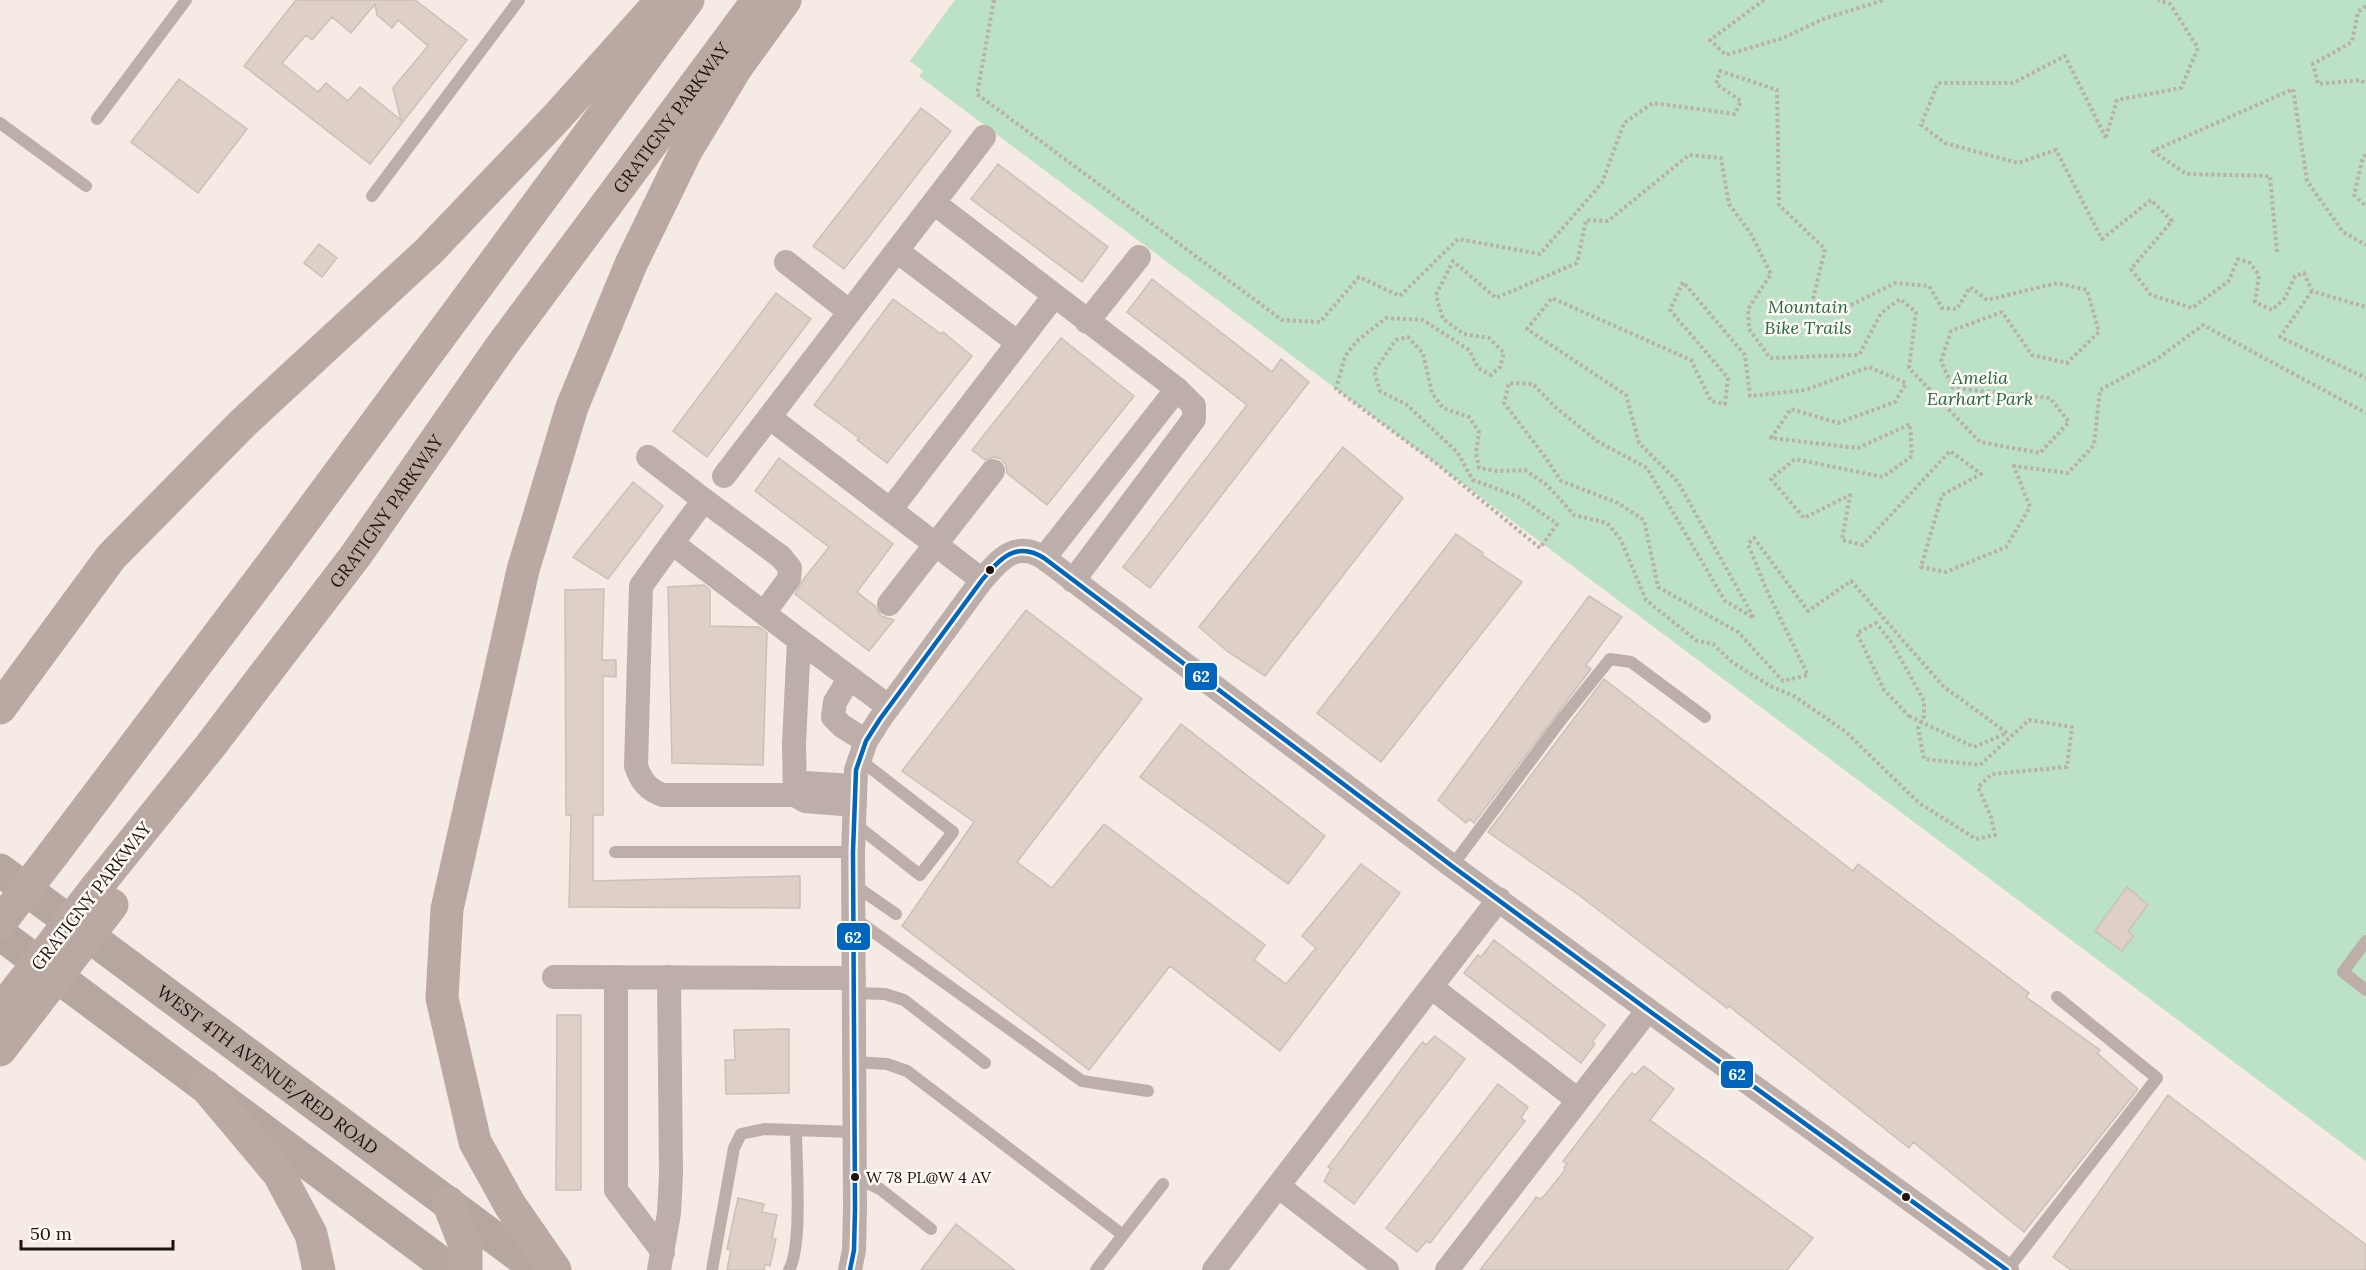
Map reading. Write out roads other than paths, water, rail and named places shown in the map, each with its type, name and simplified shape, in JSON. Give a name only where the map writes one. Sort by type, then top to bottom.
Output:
[{"type":"highway","points":[[1,707],[111,557],[243,423],[429,251],[557,117],[662,0]]},
{"type":"highway","points":[[0,923],[290,541],[688,0]]},
{"type":"highway","name":"GRATIGNY PARKWAY","points":[[0,1050],[19,1000],[104,897],[211,745],[356,555],[500,348],[758,0]]},
{"type":"highway","points":[[555,1270],[510,1205],[475,1142],[442,999],[447,909],[523,570],[572,406],[631,264],[686,151],[736,68],[785,0]]},
{"type":"highway","points":[[205,1086],[279,1174],[311,1234],[319,1270]]},
{"type":"highway","points":[[447,1202],[466,1248],[466,1270]]},
{"type":"main road","name":"WEST 4TH AVENUE/RED ROAD","points":[[0,870],[538,1270]]},
{"type":"main road","points":[[0,934],[451,1270]]},
{"type":"street","points":[[724,476],[984,137]]},
{"type":"street","points":[[934,202],[1177,389],[1194,406],[1194,419],[1073,581]]},
{"type":"street","points":[[897,251],[1018,343]]},
{"type":"street","points":[[1087,322],[1139,257]]},
{"type":"street","points":[[786,262],[850,312]]},
{"type":"street","points":[[891,509],[1054,296]]},
{"type":"street","points":[[1044,558],[1177,389]]},
{"type":"street","points":[[769,417],[937,543],[982,580]]},
{"type":"street","points":[[648,457],[781,557],[790,568],[789,579],[764,613]]},
{"type":"street","points":[[889,604],[993,471]]},
{"type":"street","points":[[704,500],[641,586],[636,766],[641,778],[649,788],[663,795],[795,795],[805,801],[857,782],[889,707],[982,580],[998,562],[1008,555],[1020,550],[1029,550],[1044,558],[1648,1011],[2007,1270]]},
{"type":"street","points":[[1077,517],[1106,539]]},
{"type":"street","points":[[672,543],[889,707]]},
{"type":"street","points":[[795,795],[794,744],[799,640]]},
{"type":"street","points":[[849,679],[835,702],[833,717],[842,726],[857,782],[853,852],[854,1250],[850,1270]]},
{"type":"street","points":[[1214,1270],[1499,899]]},
{"type":"street","points":[[554,977],[669,977],[854,986]]},
{"type":"street","points":[[616,977],[616,1190],[661,1261]]},
{"type":"street","points":[[661,1261],[669,1213],[671,1174],[669,977]]},
{"type":"street","points":[[1431,987],[1578,1100]]},
{"type":"street","points":[[1447,1270],[1648,1011]]},
{"type":"street","points":[[1278,1186],[1387,1270]]},
{"type":"lane","points":[[98,119],[186,0]]},
{"type":"lane","points":[[372,196],[519,0]]},
{"type":"lane","points":[[0,123],[86,186]]},
{"type":"lane","points":[[1452,866],[1561,720],[1610,659],[1631,662],[1705,717]]},
{"type":"lane","points":[[857,782],[953,832],[920,875],[857,782]]},
{"type":"lane","points":[[615,852],[853,852]]},
{"type":"lane","points":[[853,884],[896,914]]},
{"type":"lane","points":[[853,917],[1082,1081],[1148,1091]]},
{"type":"lane","points":[[2366,941],[2343,972],[2366,990]]},
{"type":"lane","points":[[854,986],[904,1000],[985,1063]]},
{"type":"lane","points":[[2007,1270],[2157,1078],[2057,997]]},
{"type":"lane","points":[[854,1062],[887,1064],[907,1071],[1123,1235]]},
{"type":"lane","points":[[712,1270],[734,1148],[741,1134],[764,1129],[854,1132]]},
{"type":"lane","points":[[789,1270],[795,1260],[796,1130]]},
{"type":"lane","points":[[855,1177],[880,1189],[931,1229]]},
{"type":"lane","points":[[1096,1270],[1163,1184]]},
{"type":"place","name":"W 78 PL@W 4 AV","points":[[855,1177]]},
{"type":"park label","name":"Mountain Bike Trails","points":[[1808,316]]},
{"type":"park label","name":"Amelia Earhart Park","points":[[1980,388]]}]
